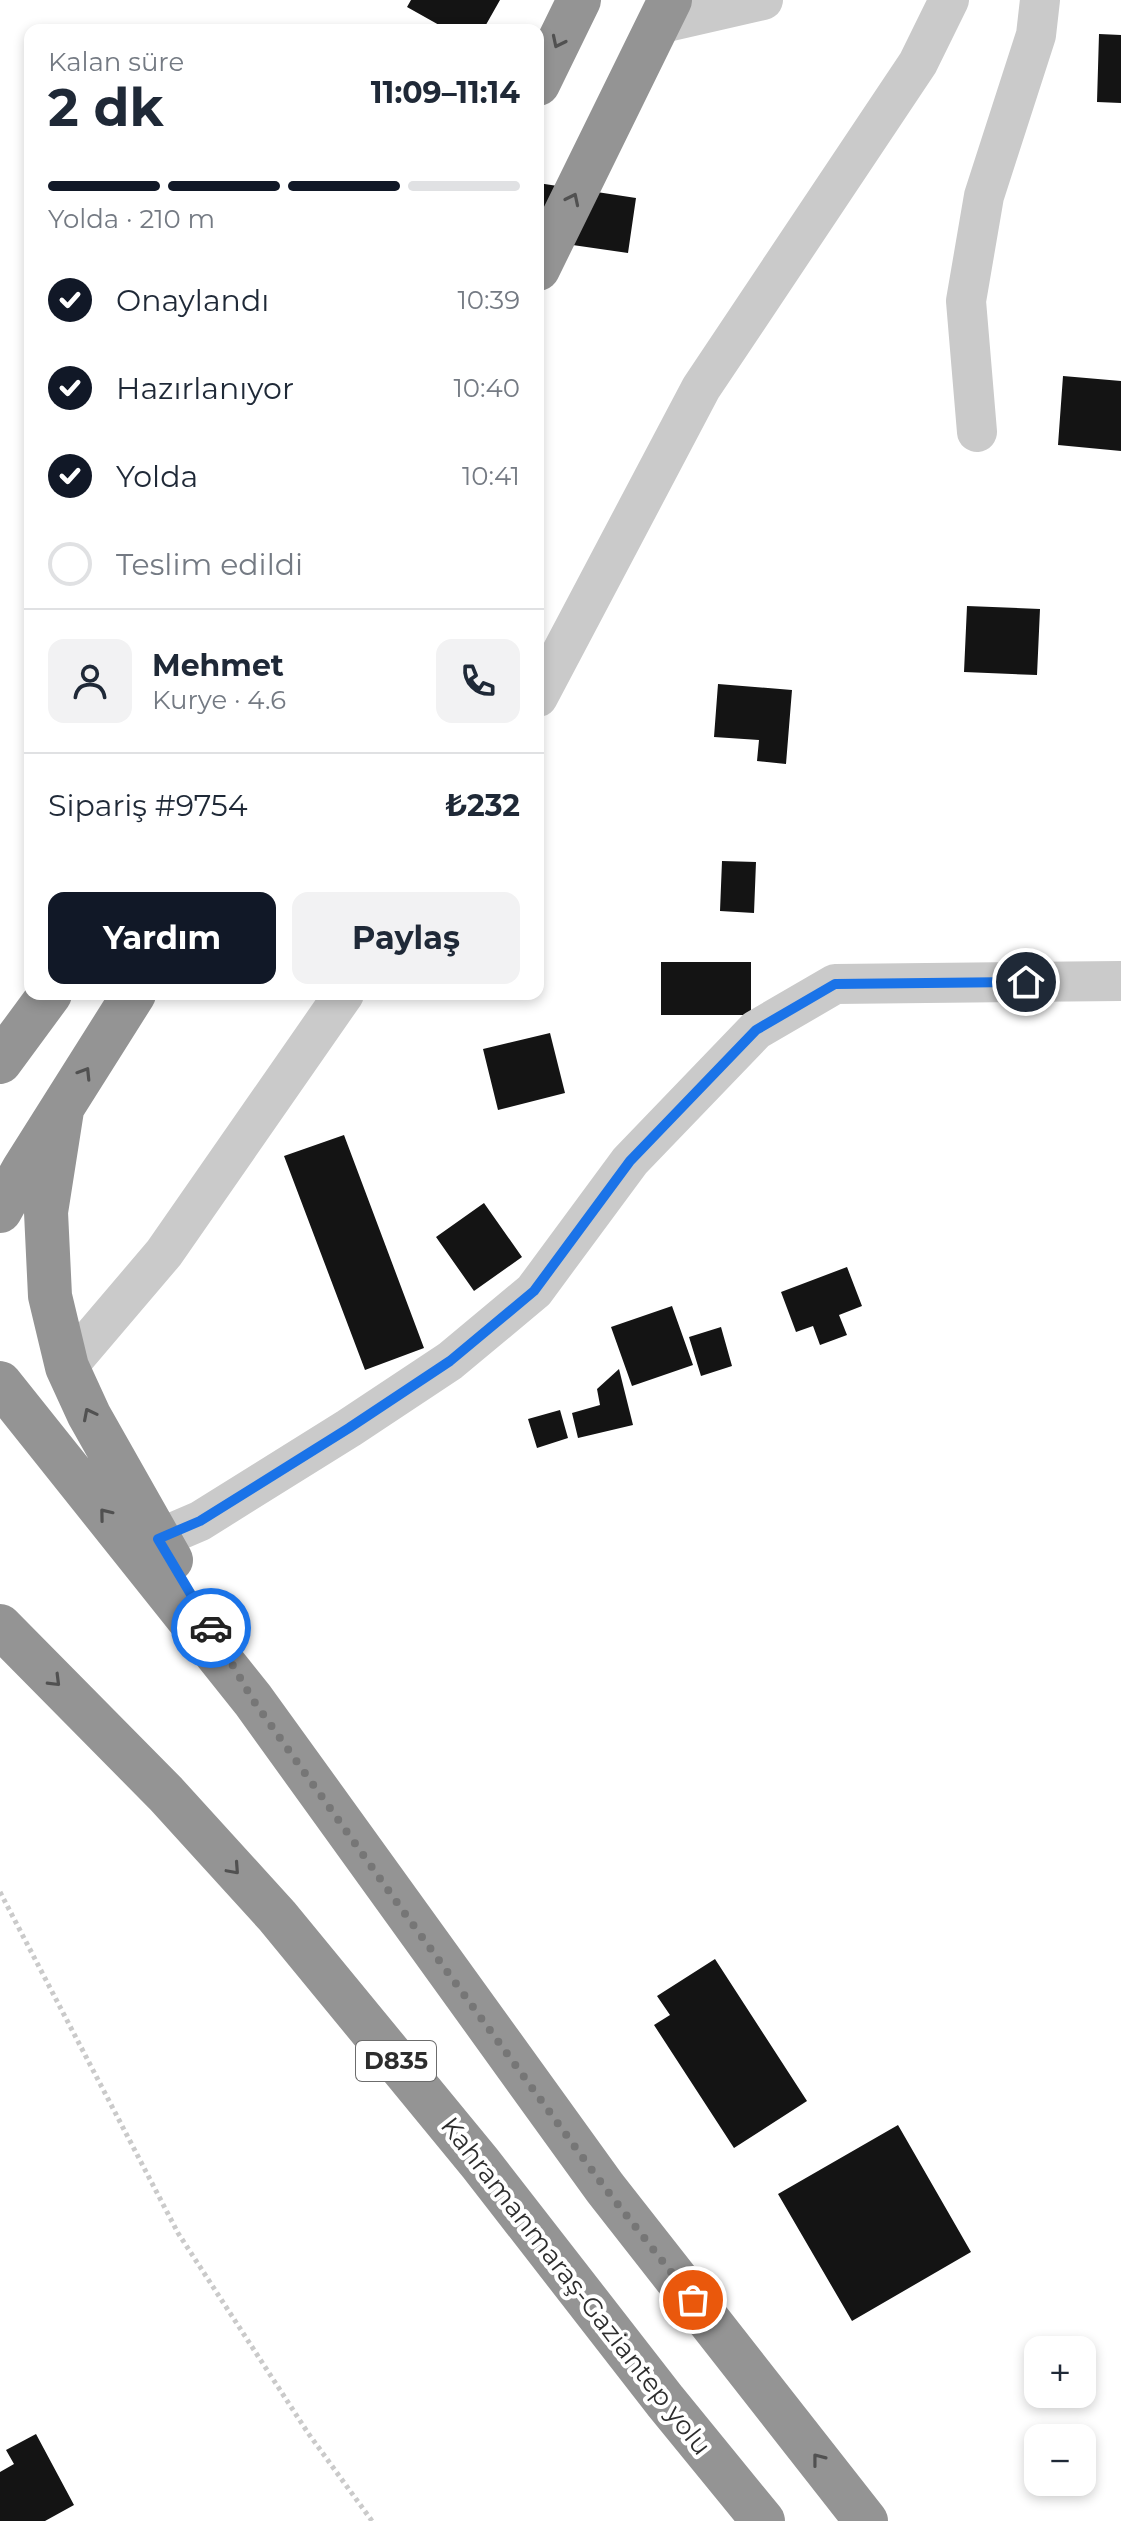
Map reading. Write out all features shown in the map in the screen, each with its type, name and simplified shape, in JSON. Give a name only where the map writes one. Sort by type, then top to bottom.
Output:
[{"type":"highway","points":[[544,72],[579,0]]},
{"type":"highway","points":[[544,257],[664,12]]},
{"type":"highway","points":[[0,1211],[130,1000]]},
{"type":"highway","points":[[0,1062],[28,1019]]},
{"type":"highway","points":[[62,1110],[46,1212],[50,1296],[67,1367],[89,1415],[158,1539],[253,1700]]},
{"type":"highway","points":[[0,1383],[253,1700],[605,2188],[866,2521]]},
{"type":"highway","name":"Kahramanmaraş-Gaziantep yolu","points":[[0,1626],[166,1794],[277,1916],[480,2163],[665,2401],[763,2521]]},
{"type":"street","points":[[664,12],[763,0]]},
{"type":"street","points":[[544,686],[701,388],[918,63],[949,0]]},
{"type":"street","points":[[977,432],[966,301],[984,196],[1036,35],[1040,0]]},
{"type":"street","points":[[158,1539],[200,1521],[450,1361],[534,1291],[630,1161],[756,1030],[835,984],[1121,981]]},
{"type":"street","points":[[67,1367],[164,1253],[340,1000]]},
{"type":"path","points":[[0,1892],[178,2233],[308,2433],[372,2521]]},
{"type":"building","points":[[411,0],[500,0],[486,24],[437,24],[407,7]]},
{"type":"building","points":[[1099,34],[1121,35],[1121,103],[1097,102]]},
{"type":"building","points":[[544,184],[636,198],[628,253],[544,241]]},
{"type":"building","points":[[1063,376],[1121,381],[1121,451],[1058,445]]},
{"type":"building","points":[[967,606],[1040,609],[1037,675],[964,672]]},
{"type":"building","points":[[718,684],[792,690],[786,764],[757,761],[759,740],[714,737]]},
{"type":"building","points":[[722,861],[756,862],[754,913],[720,911]]},
{"type":"building","points":[[661,962],[751,962],[751,1015],[661,1015]]},
{"type":"building","points":[[550,1033],[565,1093],[498,1110],[483,1049]]},
{"type":"building","points":[[344,1135],[424,1348],[365,1370],[284,1156]]},
{"type":"building","points":[[484,1203],[522,1257],[474,1291],[436,1237]]},
{"type":"building","points":[[847,1267],[862,1306],[839,1315],[847,1335],[820,1345],[813,1326],[796,1332],[781,1292]]},
{"type":"building","points":[[672,1306],[693,1365],[632,1386],[611,1327]]},
{"type":"building","points":[[721,1327],[732,1366],[701,1376],[689,1337]]},
{"type":"building","points":[[619,1369],[633,1425],[578,1438],[572,1413],[600,1405],[597,1389]]},
{"type":"building","points":[[560,1410],[568,1438],[537,1448],[528,1419]]},
{"type":"building","points":[[715,1959],[807,2101],[734,2148],[654,2025],[670,2015],[657,1996]]},
{"type":"building","points":[[898,2125],[971,2252],[852,2321],[778,2194]]},
{"type":"building","points":[[36,2434],[74,2505],[45,2521],[0,2521],[0,2472],[14,2464],[6,2450]]},
{"type":"way so far","points":[[211,1628],[253,1700],[403,1911],[605,2188],[693,2300]]},
{"type":"route","points":[[211,1628],[158,1539],[200,1521],[349,1428],[450,1361],[534,1291],[630,1161],[756,1030],[835,984],[1026,982]]}]
